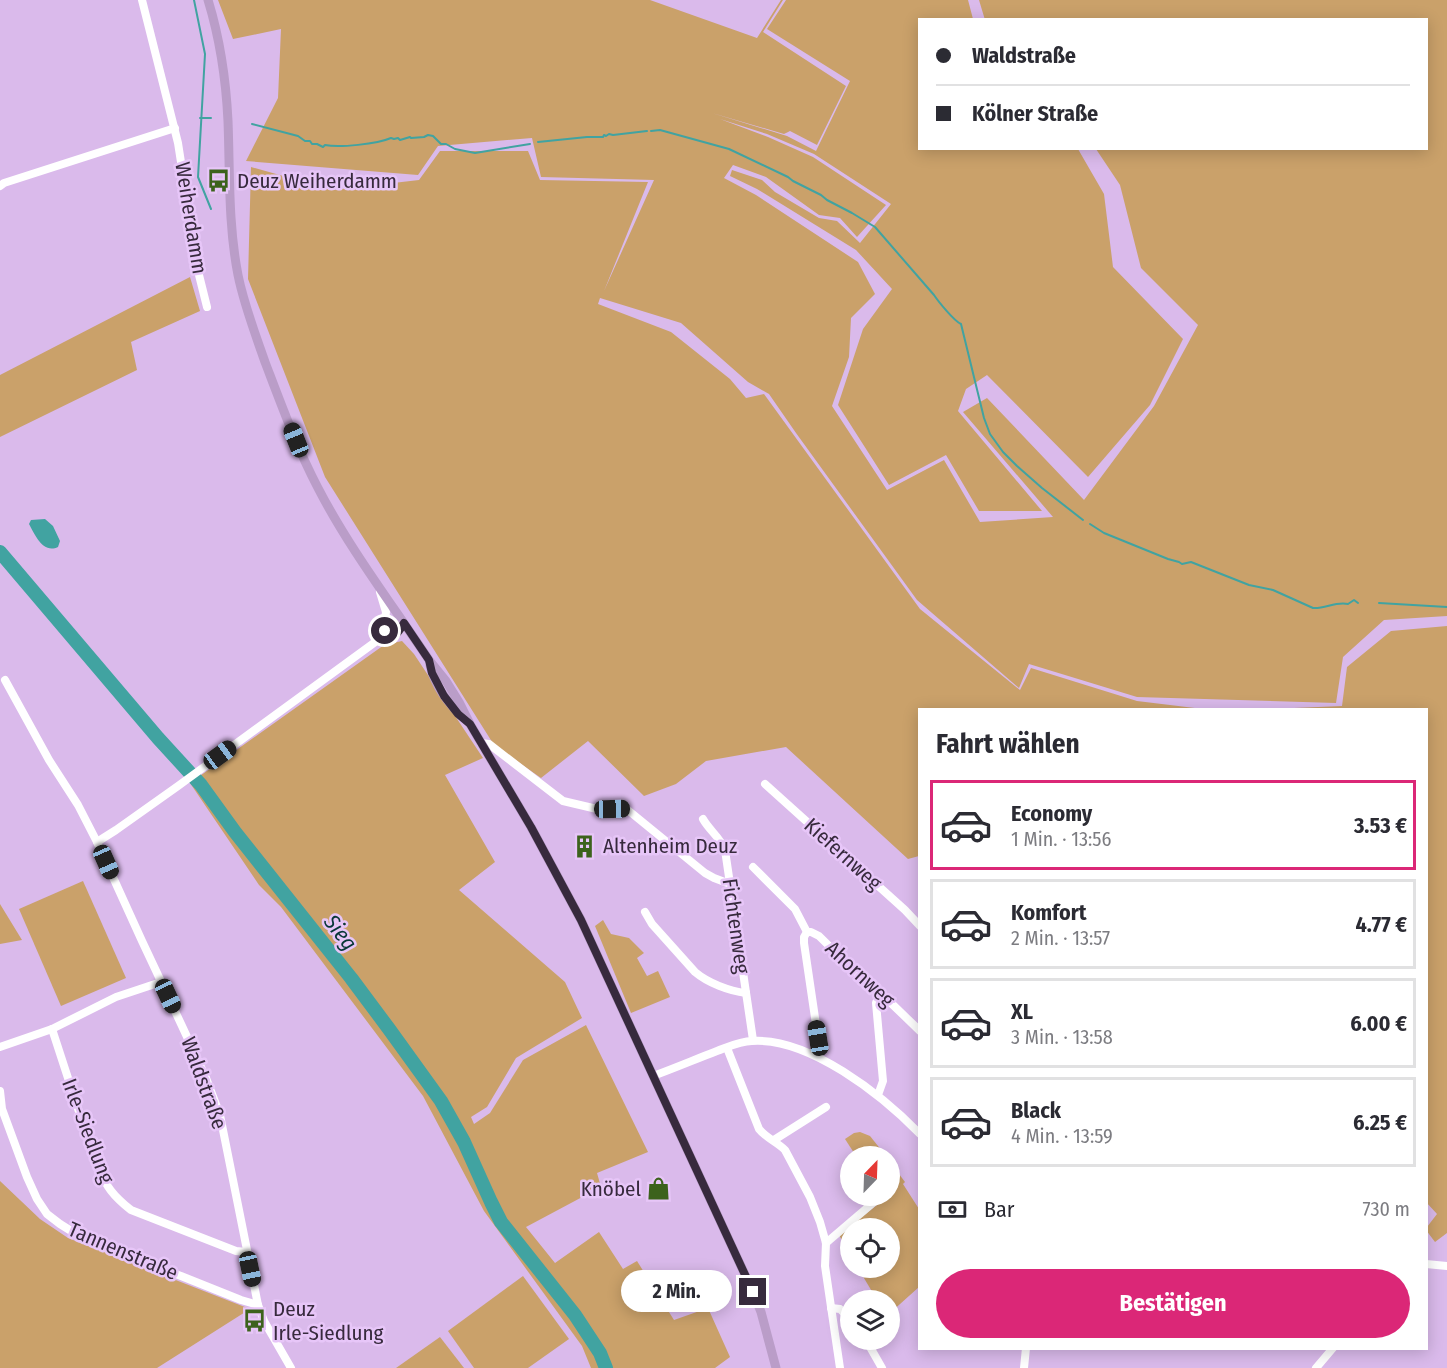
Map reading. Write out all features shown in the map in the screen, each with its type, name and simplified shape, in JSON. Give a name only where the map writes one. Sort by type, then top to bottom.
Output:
[{"type":"main road","points":[[208,0],[221,47],[228,120],[231,214],[238,274],[246,306],[275,390],[317,488],[378,585],[429,660],[432,673],[444,696],[458,714],[470,724],[531,827],[581,920],[753,1292],[761,1312],[776,1368]]},
{"type":"street","name":"Weiherdamm","points":[[142,0],[175,128],[198,271],[207,306]]},
{"type":"street","points":[[1,184],[175,128]]},
{"type":"street","points":[[97,842],[199,771],[381,637],[386,612],[378,585]]},
{"type":"street","points":[[381,637],[390,638],[399,633],[404,623]]},
{"type":"street","name":"Waldstraße","points":[[6,680],[97,842],[196,1057],[220,1115],[258,1305],[264,1321],[291,1368]]},
{"type":"street","points":[[481,743],[489,744],[563,801],[597,809],[626,809],[705,873],[730,884]]},
{"type":"street","name":"Kiefernweg","points":[[765,784],[918,922]]},
{"type":"street","name":"Fichtenweg","points":[[703,819],[707,827],[722,842],[725,850],[753,1041]]},
{"type":"street","name":"Ahornweg","points":[[753,867],[795,909],[807,932],[819,936],[879,995],[918,1029]]},
{"type":"street","points":[[645,912],[652,924],[694,972],[719,985],[746,993]]},
{"type":"street","points":[[807,932],[804,943],[818,1038],[814,1055]]},
{"type":"street","points":[[0,1047],[52,1029],[116,997],[161,982]]},
{"type":"street","points":[[878,1095],[884,1081],[876,1003],[879,995]]},
{"type":"street","name":"Irle-Siedlung","points":[[52,1029],[97,1167],[106,1186],[117,1199],[130,1209],[236,1251],[246,1252]]},
{"type":"street","points":[[653,1076],[727,1048],[753,1041],[783,1044],[814,1055],[878,1095],[918,1132]]},
{"type":"street","points":[[727,1048],[759,1129],[785,1150],[810,1197],[820,1222],[826,1244],[825,1266],[840,1368]]},
{"type":"street","name":"Tannenstraße","points":[[0,1091],[3,1109],[27,1177],[47,1214],[76,1234],[118,1253],[258,1305]]},
{"type":"street","points":[[774,1140],[826,1107]]},
{"type":"street","points":[[826,1244],[870,1206]]},
{"type":"street","points":[[1428,1264],[1447,1266]]},
{"type":"street","points":[[831,1308],[840,1309]]},
{"type":"street","points":[[872,1350],[882,1368]]},
{"type":"street","points":[[1024,1368],[1026,1350]]},
{"type":"street","points":[[1316,1368],[1331,1350]]},
{"type":"shaded area","points":[[218,0],[650,0],[757,38],[783,0],[763,32],[846,86],[817,145],[790,131],[784,134],[712,113],[787,136],[816,151],[850,81],[767,29],[786,0],[968,0],[973,18],[918,18],[918,150],[1079,150],[1104,194],[1113,267],[1183,339],[1150,405],[1088,477],[987,375],[966,389],[958,411],[1042,511],[979,511],[946,455],[889,485],[838,405],[863,329],[892,289],[856,250],[757,189],[730,176],[732,170],[762,180],[775,192],[819,218],[837,221],[860,243],[891,204],[814,154],[767,134],[720,119],[813,157],[886,205],[857,237],[840,218],[819,215],[766,177],[733,165],[724,178],[756,195],[858,262],[875,294],[851,318],[849,357],[832,406],[887,490],[944,460],[980,522],[1053,517],[963,412],[987,398],[1084,500],[1154,406],[1198,325],[1141,268],[1120,185],[1097,150],[1428,150],[1428,18],[984,18],[979,0],[1447,0],[1447,616],[1384,620],[1343,657],[1336,703],[1137,697],[1029,664],[1019,688],[917,600],[769,394],[748,382],[681,323],[600,298],[598,304],[671,332],[730,379],[746,398],[764,394],[920,609],[1020,690],[1031,668],[1137,701],[1195,708],[918,708],[918,856],[908,859],[786,747],[706,761],[676,784],[644,796],[588,741],[541,778],[494,745],[325,477],[248,279],[251,167],[333,190],[419,180],[440,151],[528,151],[540,180],[648,182],[604,291],[654,180],[541,177],[532,138],[438,146],[418,175],[246,161],[278,98],[281,29],[233,39]]},
{"type":"shaded area","points":[[190,277],[200,311],[131,342],[137,370],[0,437],[0,375]]},
{"type":"shaded area","points":[[45,519],[53,526],[60,541],[58,547],[44,546],[29,524],[31,520]]},
{"type":"shaded area","points":[[1447,626],[1447,1233],[1435,1242],[1428,1233],[1428,1226],[1437,1214],[1428,1204],[1428,708],[1293,708],[1342,706],[1347,667],[1391,631]]},
{"type":"shaded area","points":[[402,641],[414,654],[483,758],[445,775],[495,862],[459,890],[565,982],[582,1018],[516,1058],[487,1107],[471,1117],[474,1124],[490,1113],[523,1060],[586,1025],[648,1152],[597,1173],[601,1187],[526,1227],[555,1263],[599,1232],[623,1269],[637,1261],[674,1320],[708,1308],[730,1357],[715,1368],[591,1368],[582,1346],[484,1211],[423,1096],[281,907],[259,885],[190,783],[384,645]]},
{"type":"shaded area","points":[[83,881],[126,978],[61,1006],[19,909]]},
{"type":"shaded area","points":[[0,904],[22,940],[0,944]]},
{"type":"shaded area","points":[[603,920],[611,934],[629,938],[644,953],[637,958],[647,976],[658,971],[670,997],[631,1013],[595,926]]},
{"type":"shaded area","points":[[860,1132],[870,1136],[878,1146],[850,1146],[845,1139]]},
{"type":"shaded area","points":[[900,1175],[918,1207],[918,1288],[900,1304],[900,1290],[871,1290],[864,1278],[900,1278],[900,1218],[860,1218],[876,1206],[900,1206]]},
{"type":"shaded area","points":[[0,1181],[40,1219],[68,1238],[250,1309],[157,1368],[0,1368]]},
{"type":"shaded area","points":[[523,1276],[569,1339],[528,1368],[474,1368],[448,1331]]},
{"type":"shaded area","points":[[440,1337],[464,1368],[396,1368]]},
{"type":"waterway","points":[[194,0],[205,54],[198,177],[211,209]]},
{"type":"waterway","points":[[200,118],[211,118]]},
{"type":"waterway","points":[[252,124],[298,136],[323,147],[325,145],[358,145],[391,138],[400,140],[428,135],[433,136],[441,144],[475,153],[530,144]]},
{"type":"waterway","points":[[651,131],[660,130],[729,149],[788,177],[875,227],[946,311],[961,324],[990,434],[1017,466],[1083,520]]},
{"type":"waterway","points":[[538,142],[647,131]]},
{"type":"waterway","points":[[1090,524],[1104,533],[1168,559],[1182,564],[1191,562],[1249,585],[1273,590],[1313,608],[1348,604],[1354,600],[1358,603]]},
{"type":"waterway","name":"Sieg","points":[[0,552],[158,738],[201,785],[389,1029],[441,1101],[464,1142],[501,1222],[575,1315],[600,1353],[606,1368]]},
{"type":"waterway","points":[[1379,603],[1447,607]]},
{"type":"place","name":"Deuz Weiherdamm","points":[[219,181]]},
{"type":"place","name":"Altenheim Deuz","points":[[585,846]]},
{"type":"place","name":"Knöbel","points":[[659,1189]]},
{"type":"place","name":"Deuz Irle-Siedlung","points":[[255,1321]]},
{"type":"route","points":[[385,631],[378,640],[390,638],[399,633],[404,623],[429,660],[432,673],[444,696],[458,714],[470,724],[531,827],[588,934],[753,1292]]}]
